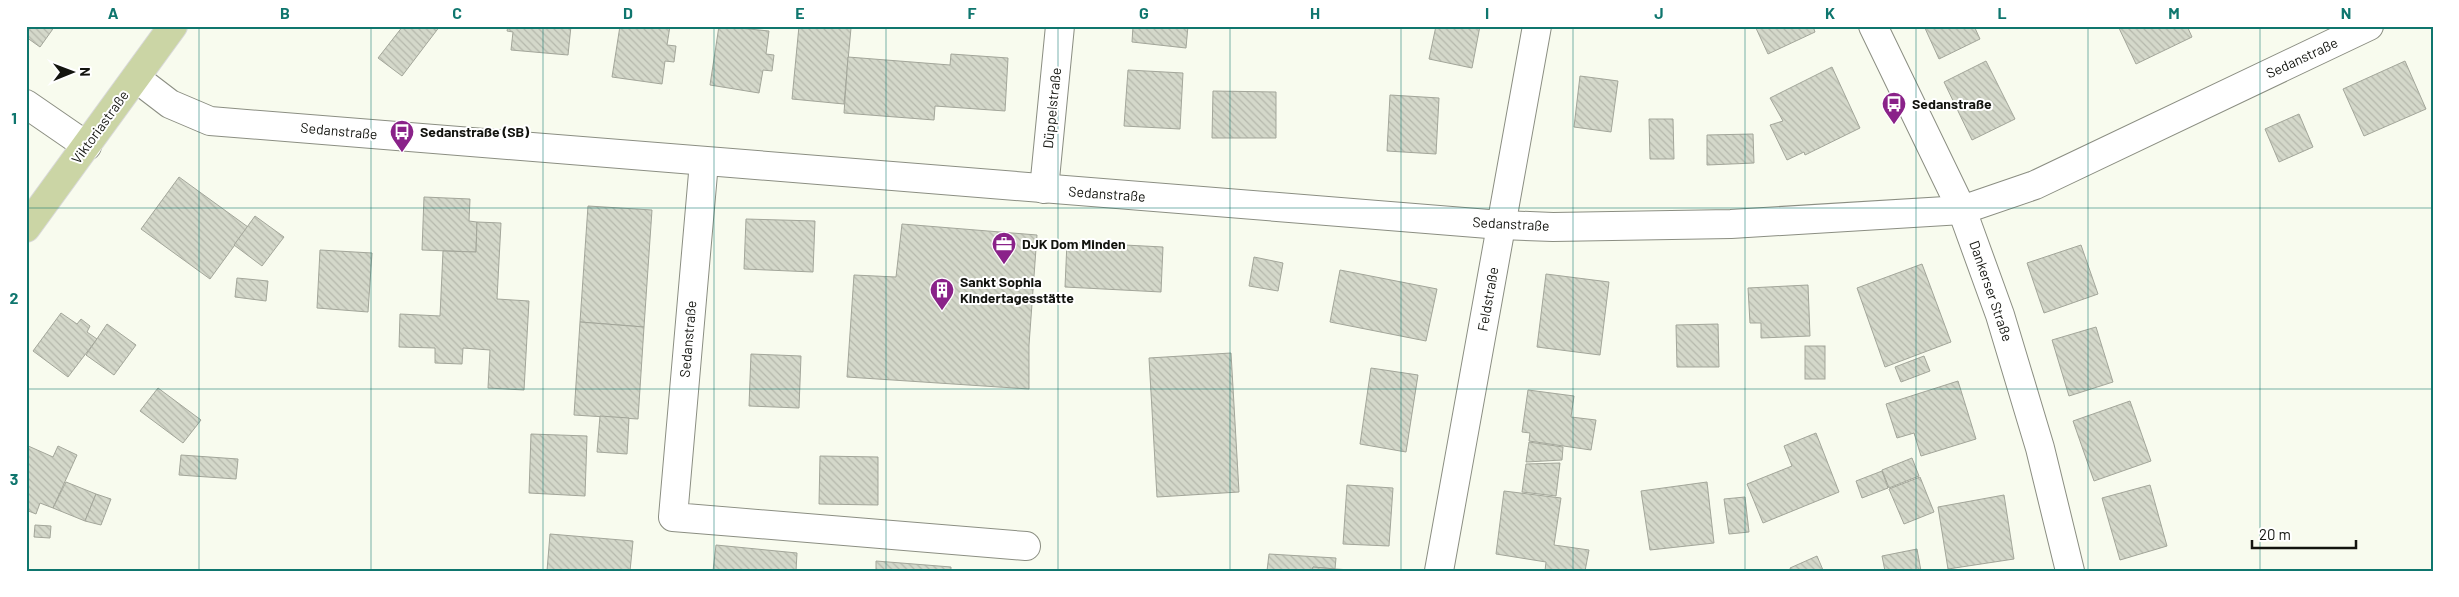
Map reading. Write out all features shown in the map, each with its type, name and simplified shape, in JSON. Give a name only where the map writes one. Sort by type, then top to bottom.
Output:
[{"type":"main road","name":"Viktoriastraße","points":[[26,228],[173,26]]},
{"type":"street","name":"Düppelstraße","points":[[1044,189],[1060,26]]},
{"type":"street","name":"Feldstraße","points":[[1439,571],[1537,26]]},
{"type":"street","name":"Dankerser Straße","points":[[1873,26],[1962,210],[2000,315],[2040,448],[2070,571]]},
{"type":"street","name":"Sedanstraße","points":[[136,78],[170,104],[210,121],[704,162],[1501,224],[1553,227],[1731,224],[1962,210],[2035,185],[2369,26]]},
{"type":"street","points":[[26,104],[87,146]]},
{"type":"street","name":"Sedanstraße","points":[[704,162],[672,517],[1026,546]]},
{"type":"building","points":[[26,26],[55,26],[40,47],[26,37]]},
{"type":"building","points":[[403,26],[440,26],[402,76],[378,58]]},
{"type":"building","points":[[508,26],[571,26],[568,55],[511,50],[513,32],[507,31]]},
{"type":"building","points":[[620,26],[670,26],[667,45],[676,46],[674,62],[665,61],[662,84],[612,77]]},
{"type":"building","points":[[719,26],[769,31],[766,54],[774,55],[772,71],[763,70],[759,93],[710,85]]},
{"type":"building","points":[[799,26],[851,28],[844,104],[792,99]]},
{"type":"building","points":[[1133,26],[1188,26],[1186,48],[1132,42]]},
{"type":"building","points":[[1436,26],[1480,26],[1472,68],[1429,59]]},
{"type":"building","points":[[1755,26],[1813,26],[1815,32],[1768,54]]},
{"type":"building","points":[[1924,26],[1974,26],[1980,39],[1939,59]]},
{"type":"building","points":[[2118,26],[2187,26],[2192,37],[2136,64]]},
{"type":"building","points":[[951,54],[1008,58],[1005,111],[935,106],[934,120],[844,113],[848,57],[950,65]]},
{"type":"building","points":[[1986,61],[2015,119],[1972,140],[1944,82]]},
{"type":"building","points":[[2405,61],[2426,109],[2364,136],[2343,89]]},
{"type":"building","points":[[1832,67],[1860,128],[1805,155],[1804,152],[1787,160],[1770,125],[1783,121],[1770,98]]},
{"type":"building","points":[[1128,70],[1183,73],[1180,129],[1124,126]]},
{"type":"building","points":[[1580,76],[1618,81],[1611,132],[1574,127]]},
{"type":"building","points":[[1213,91],[1276,92],[1276,138],[1212,138]]},
{"type":"building","points":[[1390,95],[1439,98],[1436,154],[1387,151]]},
{"type":"building","points":[[2299,114],[2313,147],[2279,162],[2265,129]]},
{"type":"building","points":[[1649,119],[1673,119],[1674,159],[1650,159]]},
{"type":"building","points":[[1753,134],[1754,163],[1707,165],[1707,135]]},
{"type":"building","points":[[179,177],[248,227],[210,279],[141,229]]},
{"type":"building","points":[[424,197],[470,199],[469,221],[477,222],[476,252],[422,250]]},
{"type":"building","points":[[588,206],[652,210],[644,327],[580,322]]},
{"type":"building","points":[[255,216],[284,237],[262,266],[234,245]]},
{"type":"building","points":[[746,219],[815,221],[813,272],[744,269]]},
{"type":"building","points":[[477,222],[501,223],[497,299],[529,301],[524,390],[488,388],[490,350],[463,348],[462,364],[435,363],[435,348],[399,347],[400,314],[440,316],[443,251],[476,252]]},
{"type":"building","name":"Sankt Sophia Kindertagesstätte","points":[[902,224],[1037,235],[1029,345],[1029,389],[847,377],[854,275],[896,277]]},
{"type":"building","points":[[1067,242],[1163,247],[1161,292],[1065,287]]},
{"type":"building","points":[[2081,245],[2098,294],[2044,313],[2027,263]]},
{"type":"building","points":[[320,250],[372,253],[368,312],[317,308]]},
{"type":"building","points":[[1254,257],[1283,263],[1278,291],[1249,286]]},
{"type":"building","points":[[1922,264],[1951,342],[1885,367],[1857,288]]},
{"type":"building","points":[[1340,270],[1437,289],[1426,341],[1330,322]]},
{"type":"building","points":[[1546,274],[1609,282],[1600,355],[1537,347]]},
{"type":"building","points":[[237,278],[268,281],[266,301],[235,297]]},
{"type":"building","points":[[1808,285],[1810,336],[1761,338],[1761,323],[1750,323],[1748,288]]},
{"type":"building","points":[[61,313],[77,324],[81,319],[90,326],[87,332],[97,339],[68,377],[33,351]]},
{"type":"building","points":[[580,322],[644,327],[638,419],[574,415]]},
{"type":"building","points":[[107,324],[136,345],[114,375],[86,355]]},
{"type":"building","points":[[1718,324],[1719,367],[1677,367],[1676,325]]},
{"type":"building","points":[[2096,327],[2113,382],[2069,396],[2052,340]]},
{"type":"building","points":[[1805,346],[1825,346],[1825,379],[1805,379]]},
{"type":"building","points":[[1231,353],[1239,492],[1157,497],[1149,358]]},
{"type":"building","points":[[751,354],[801,356],[799,408],[749,406]]},
{"type":"building","points":[[1924,356],[1930,371],[1901,382],[1895,367]]},
{"type":"building","points":[[1371,368],[1418,375],[1406,452],[1360,444]]},
{"type":"building","points":[[1958,381],[1976,439],[1921,456],[1914,433],[1897,438],[1886,404]]},
{"type":"building","points":[[158,388],[201,420],[183,443],[140,411]]},
{"type":"building","points":[[1528,390],[1574,396],[1571,417],[1596,420],[1591,450],[1529,441],[1530,433],[1522,432]]},
{"type":"building","points":[[2130,401],[2151,461],[2094,481],[2073,421]]},
{"type":"building","points":[[600,416],[629,418],[627,454],[597,452]]},
{"type":"building","points":[[1816,433],[1839,492],[1763,523],[1747,484],[1792,466],[1784,446]]},
{"type":"building","points":[[531,434],[587,436],[585,496],[529,493]]},
{"type":"building","points":[[1529,442],[1563,447],[1562,460],[1526,462]]},
{"type":"building","points":[[26,445],[53,457],[58,446],[77,455],[53,508],[40,503],[36,514],[26,510]]},
{"type":"building","points":[[181,455],[238,459],[236,479],[179,475]]},
{"type":"building","points":[[820,456],[878,457],[878,505],[819,504]]},
{"type":"building","points":[[1912,458],[1919,476],[1889,488],[1882,470]]},
{"type":"building","points":[[1560,463],[1556,496],[1522,492],[1526,464]]},
{"type":"building","points":[[1882,471],[1888,488],[1862,498],[1856,481]]},
{"type":"building","points":[[1920,477],[1934,512],[1904,524],[1889,489]]},
{"type":"building","points":[[66,482],[96,494],[85,521],[53,508]]},
{"type":"building","points":[[1707,482],[1714,543],[1650,550],[1641,491]]},
{"type":"building","points":[[1347,485],[1393,488],[1389,546],[1343,544]]},
{"type":"building","points":[[2150,485],[2167,546],[2120,560],[2102,498]]},
{"type":"building","points":[[1504,491],[1561,498],[1554,545],[1589,550],[1585,571],[1545,571],[1546,562],[1496,554]]},
{"type":"building","points":[[96,494],[111,499],[101,525],[85,521]]},
{"type":"building","points":[[2004,495],[2014,559],[1948,569],[1938,507]]},
{"type":"building","points":[[1745,497],[1749,532],[1729,534],[1724,499]]},
{"type":"building","points":[[35,525],[51,526],[50,538],[34,537]]},
{"type":"building","points":[[550,534],[633,541],[630,571],[547,571]]},
{"type":"building","points":[[716,545],[797,553],[796,571],[713,571]]},
{"type":"building","points":[[1917,549],[1921,571],[1885,571],[1882,556]]},
{"type":"building","points":[[1269,554],[1336,558],[1335,569],[1313,567],[1312,571],[1267,571]]},
{"type":"building","points":[[1817,556],[1823,570],[1791,571],[1790,568]]},
{"type":"building","points":[[876,561],[951,567],[951,571],[876,571]]},
{"type":"building","points":[[1313,567],[1335,569],[1368,571],[1312,571]]},
{"type":"place","name":"Sedanstraße","points":[[1894,125]]},
{"type":"place","name":"Sedanstraße (SB)","points":[[402,153]]},
{"type":"place","name":"DJK Dom Minden","points":[[1004,265]]},
{"type":"place","name":"Sankt Sophia Kindertagesstätte","points":[[942,311]]}]
